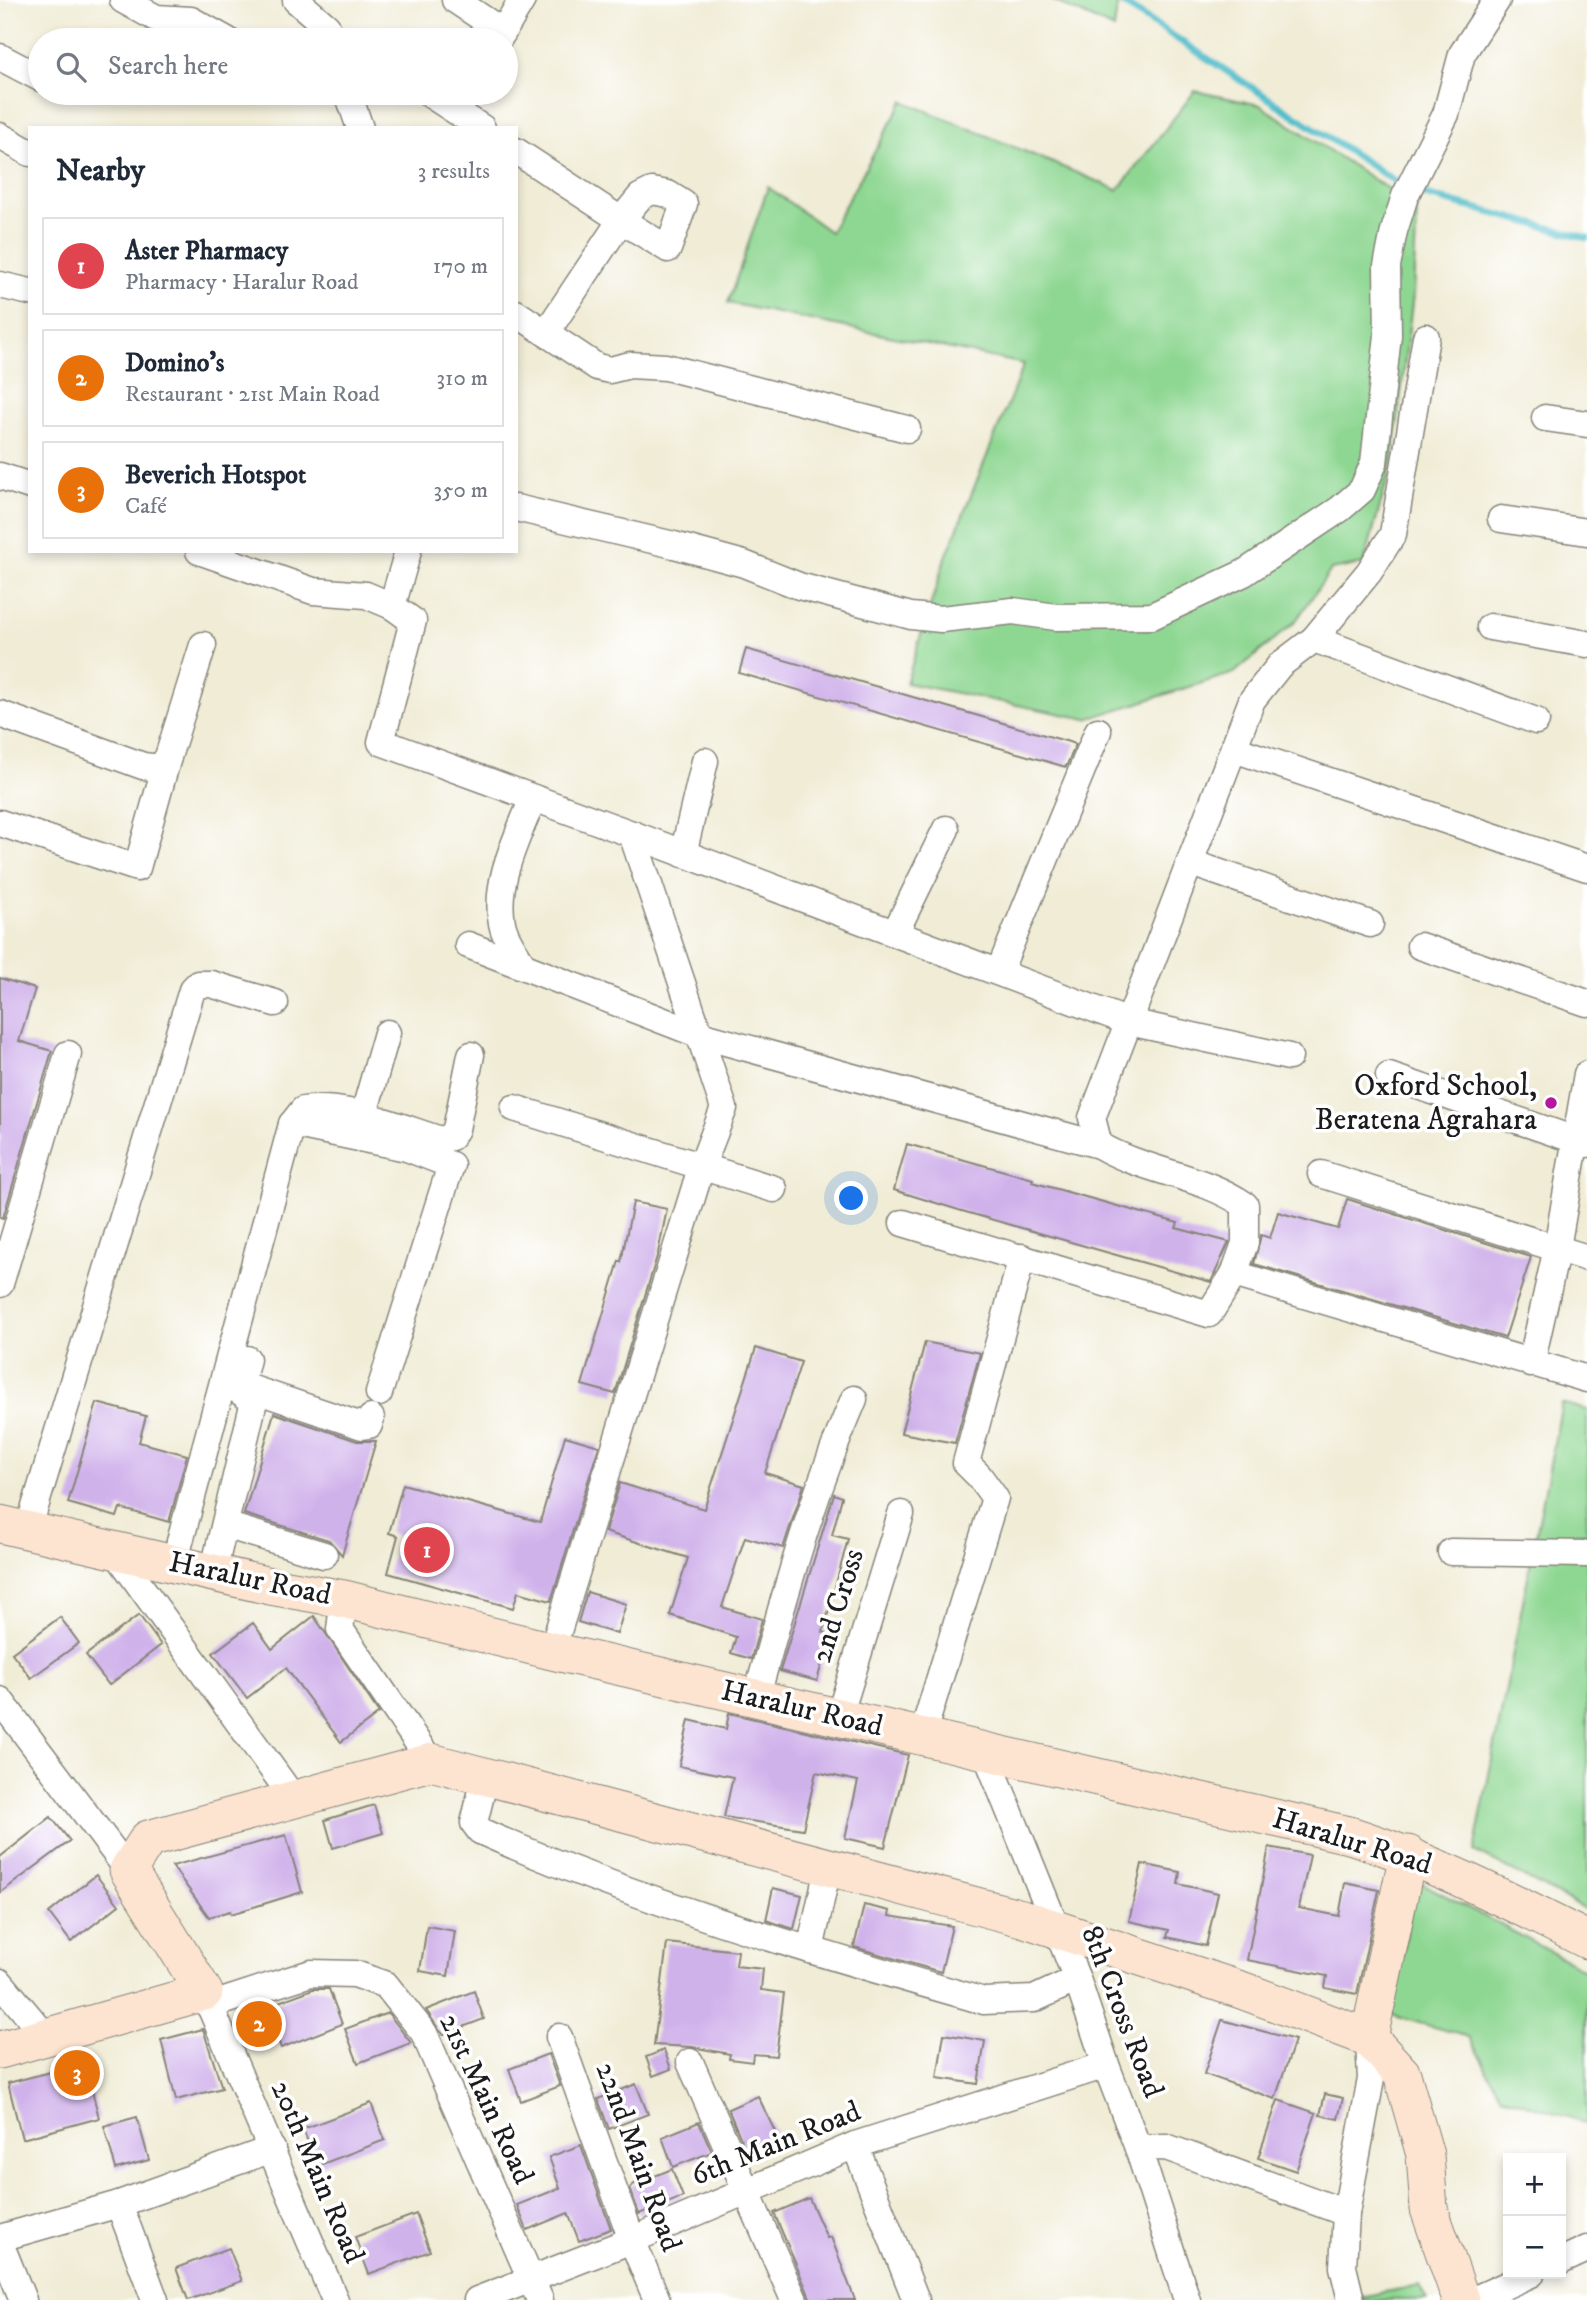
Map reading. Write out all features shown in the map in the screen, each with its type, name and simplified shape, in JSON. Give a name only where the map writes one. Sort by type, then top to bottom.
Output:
[{"type":"street","points":[[122,0],[156,18],[191,20],[205,28]]},
{"type":"street","points":[[296,0],[326,28]]},
{"type":"street","points":[[455,0],[491,28]]},
{"type":"street","points":[[506,28],[522,0]]},
{"type":"street","points":[[518,508],[744,564],[799,586],[911,616],[941,619],[1013,611],[1056,617],[1152,616],[1244,573],[1340,509],[1362,490],[1374,463],[1388,335],[1387,266],[1409,188],[1446,114],[1462,54],[1497,0]]},
{"type":"street","points":[[0,57],[28,72]]},
{"type":"street","points":[[352,105],[358,126]]},
{"type":"street","points":[[464,105],[480,126]]},
{"type":"street","points":[[0,136],[28,152]]},
{"type":"street","points":[[518,152],[621,220],[546,333]]},
{"type":"street","points":[[0,285],[28,292]]},
{"type":"street","points":[[518,314],[597,367],[610,370],[630,365],[666,367],[907,429]]},
{"type":"street","points":[[1099,1145],[1091,1118],[1252,700],[1280,665],[1314,639],[1369,572],[1393,534],[1426,337]]},
{"type":"street","points":[[1545,418],[1587,424]]},
{"type":"street","points":[[0,476],[28,485]]},
{"type":"street","points":[[1501,519],[1587,532]]},
{"type":"street","points":[[209,553],[242,560],[313,591],[366,595],[391,606],[412,621],[381,742],[1129,1022],[1289,1058]]},
{"type":"street","points":[[391,606],[407,553]]},
{"type":"street","points":[[1490,627],[1587,644]]},
{"type":"street","points":[[1314,639],[1536,721]]},
{"type":"street","points":[[0,823],[136,868],[204,645]]},
{"type":"street","points":[[0,714],[143,766],[160,768],[168,757]]},
{"type":"street","points":[[999,972],[1098,731]]},
{"type":"street","points":[[1234,749],[1587,868]]},
{"type":"street","points":[[683,854],[705,761]]},
{"type":"street","points":[[524,966],[502,924],[501,901],[505,871],[533,798]]},
{"type":"street","points":[[895,933],[946,829]]},
{"type":"street","points":[[552,1651],[701,1168],[724,1108],[632,834]]},
{"type":"street","points":[[1191,863],[1370,924]]},
{"type":"street","points":[[468,945],[700,1035],[1099,1145],[1121,1158],[1224,1191],[1245,1205],[1245,1243],[1234,1274],[1209,1314],[903,1223]]},
{"type":"street","points":[[1420,946],[1587,1003]]},
{"type":"street","points":[[14,1527],[192,990],[198,984],[211,985],[275,1003]]},
{"type":"street","points":[[363,1117],[387,1033]]},
{"type":"street","points":[[0,1284],[68,1054]]},
{"type":"street","points":[[174,1564],[303,1110],[313,1109],[363,1117],[441,1140],[451,1137],[456,1129],[471,1055]]},
{"type":"street","points":[[1531,1364],[1581,1142],[1587,1074]]},
{"type":"street","points":[[1389,1076],[1581,1142]]},
{"type":"street","points":[[514,1108],[701,1168],[775,1188]]},
{"type":"street","points":[[213,1573],[254,1401],[241,1394],[241,1385],[299,1125]]},
{"type":"street","points":[[241,1385],[362,1426],[369,1425],[451,1165],[407,1148],[299,1125]]},
{"type":"street","points":[[1321,1174],[1587,1258]]},
{"type":"street","points":[[922,1736],[995,1498],[966,1463],[1022,1257]]},
{"type":"street","points":[[1234,1274],[1587,1379]]},
{"type":"street","points":[[756,1699],[795,1558],[830,1454],[855,1399]]},
{"type":"street","name":"2nd Cross","points":[[839,1717],[901,1514]]},
{"type":"street","points":[[225,1525],[324,1555]]},
{"type":"street","name":"Haralur Road","points":[[14,1527],[270,1586],[344,1599],[756,1699],[1353,1836],[1408,1854],[1480,1885],[1587,1940]]},
{"type":"street","points":[[270,1586],[280,1542]]},
{"type":"street","points":[[115,1551],[293,1799]]},
{"type":"street","points":[[1451,1552],[1587,1554]]},
{"type":"street","points":[[344,1599],[340,1629],[430,1762]]},
{"type":"street","points":[[0,1700],[128,1870],[206,1999],[0,2050]]},
{"type":"street","name":"8th Cross Road","points":[[985,1751],[1077,1979],[1138,2148],[1187,2300]]},
{"type":"street","points":[[128,1870],[148,1839],[430,1762],[1056,1929],[1244,1991],[1369,2038],[1402,2074],[1425,2155],[1429,2209],[1461,2300]]},
{"type":"street","points":[[485,1778],[474,1823],[480,1831],[543,1859],[810,1950],[984,2001],[1034,1999],[1077,1979]]},
{"type":"street","points":[[1351,2300],[1343,2267],[1346,2213],[1371,2079],[1369,2038],[1408,1854]]},
{"type":"street","points":[[810,1950],[828,1868]]},
{"type":"street","name":"21st Main Road","points":[[206,1999],[311,1973],[355,1974],[386,1985],[424,2034],[535,2290]]},
{"type":"street","points":[[0,1982],[47,2037]]},
{"type":"street","name":"20th Main Road","points":[[206,1999],[335,2300]]},
{"type":"street","name":"22nd Main Road","points":[[559,2037],[632,2240],[657,2300]]},
{"type":"street","points":[[690,2062],[794,2300]]},
{"type":"street","name":"6th Main Road","points":[[477,2300],[535,2290],[632,2240],[855,2145],[1106,2065]]},
{"type":"street","points":[[855,2145],[916,2300]]},
{"type":"street","points":[[1138,2148],[1166,2147],[1346,2213]]},
{"type":"street","points":[[23,2300],[0,2241],[119,2204],[272,2149]]},
{"type":"street","points":[[119,2204],[155,2300]]},
{"type":"street","points":[[1566,2259],[1587,2249]]},
{"type":"street","points":[[1473,2300],[1520,2279]]},
{"type":"green space","points":[[1052,0],[1118,0],[1114,29]]},
{"type":"green space","points":[[1195,91],[1260,105],[1417,208],[1413,295],[1393,459],[1364,564],[1331,570],[1295,622],[1234,673],[1087,719],[906,683],[944,562],[1024,364],[728,303],[768,187],[830,232],[903,101],[1118,190]]},
{"type":"green space","points":[[1562,1403],[1587,1410],[1587,1910],[1474,1851]]},
{"type":"green space","points":[[1416,1880],[1587,1971],[1587,2123],[1501,2096],[1469,2037],[1391,2015]]},
{"type":"green space","points":[[1419,2285],[1427,2300],[1362,2300],[1361,2297]]},
{"type":"building","points":[[746,649],[1076,744],[1066,767],[739,673]]},
{"type":"building","points":[[0,978],[35,989],[19,1041],[52,1051],[3,1218],[0,1217]]},
{"type":"building","points":[[907,1144],[1178,1223],[1176,1228],[1229,1242],[1211,1282],[962,1211],[894,1190]]},
{"type":"building","points":[[1347,1199],[1531,1257],[1505,1338],[1254,1264],[1261,1235],[1270,1238],[1278,1212],[1338,1229]]},
{"type":"building","points":[[633,1202],[667,1209],[658,1253],[615,1394],[582,1385],[619,1261],[621,1262]]},
{"type":"building","points":[[925,1342],[980,1353],[955,1443],[901,1433]]},
{"type":"building","points":[[756,1348],[801,1362],[765,1473],[804,1485],[783,1548],[745,1537],[722,1607],[762,1619],[751,1659],[731,1653],[736,1637],[670,1615],[688,1558],[605,1532],[620,1483],[704,1509]]},
{"type":"building","points":[[97,1403],[146,1416],[139,1442],[187,1455],[169,1522],[120,1508],[117,1517],[68,1503]]},
{"type":"building","points":[[274,1413],[357,1441],[376,1441],[342,1555],[329,1540],[244,1514]]},
{"type":"building","points":[[565,1436],[599,1446],[551,1601],[518,1592],[513,1608],[388,1573],[398,1536],[389,1533],[403,1484],[540,1522]]},
{"type":"building","points":[[834,1494],[842,1497],[832,1535],[848,1539],[823,1632],[830,1634],[817,1681],[780,1671]]},
{"type":"building","points":[[587,1592],[626,1604],[617,1634],[578,1622]]},
{"type":"building","points":[[139,1615],[161,1645],[109,1685],[86,1655]]},
{"type":"building","points":[[314,1616],[379,1713],[341,1742],[286,1668],[247,1698],[213,1653],[253,1623],[272,1649]]},
{"type":"building","points":[[60,1617],[79,1643],[31,1678],[12,1653]]},
{"type":"building","points":[[729,1713],[908,1755],[885,1847],[845,1838],[858,1781],[816,1772],[803,1829],[724,1817],[733,1777],[679,1766],[689,1720],[726,1729]]},
{"type":"building","points":[[374,1805],[383,1833],[333,1848],[325,1820]]},
{"type":"building","points":[[51,1817],[70,1841],[0,1893],[0,1857]]},
{"type":"building","points":[[286,1835],[302,1892],[231,1914],[230,1911],[209,1917],[172,1866]]},
{"type":"building","points":[[1269,1847],[1310,1855],[1299,1908],[1339,1916],[1345,1883],[1379,1890],[1357,1994],[1325,1988],[1327,1976],[1247,1960]]},
{"type":"building","points":[[1142,1864],[1180,1872],[1178,1884],[1218,1893],[1206,1946],[1167,1937],[1169,1930],[1129,1921]]},
{"type":"building","points":[[96,1875],[119,1905],[71,1942],[49,1913]]},
{"type":"building","points":[[773,1888],[802,1895],[794,1929],[766,1920]]},
{"type":"building","points":[[864,1905],[890,1911],[889,1916],[952,1926],[941,1972],[854,1947]]},
{"type":"building","points":[[427,1926],[455,1931],[448,1976],[420,1971]]},
{"type":"building","points":[[667,1943],[738,1951],[736,1966],[763,1969],[761,1990],[784,1993],[776,2056],[753,2054],[752,2062],[729,2059],[730,2054],[692,2047],[654,2045]]},
{"type":"building","points":[[313,1989],[329,1989],[342,2024],[281,2048],[265,2007]]},
{"type":"building","points":[[474,1991],[484,2019],[444,2034],[440,2031],[426,2010]]},
{"type":"building","points":[[388,2013],[411,2043],[358,2063],[345,2029]]},
{"type":"building","points":[[1222,2020],[1295,2040],[1275,2099],[1204,2074]]},
{"type":"building","points":[[203,2029],[222,2088],[176,2100],[161,2040]]},
{"type":"building","points":[[944,2034],[985,2041],[978,2084],[937,2078]]},
{"type":"building","points":[[664,2050],[671,2069],[653,2076],[646,2057]]},
{"type":"building","points":[[548,2054],[560,2086],[521,2101],[509,2069]]},
{"type":"building","points":[[85,2063],[99,2118],[22,2139],[8,2083]]},
{"type":"building","points":[[636,2084],[648,2114],[609,2129],[598,2099]]},
{"type":"building","points":[[1325,2094],[1343,2098],[1338,2119],[1320,2115]]},
{"type":"building","points":[[758,2096],[779,2140],[747,2153],[728,2109]]},
{"type":"building","points":[[1278,2100],[1316,2113],[1296,2171],[1258,2158]]},
{"type":"building","points":[[371,2103],[385,2140],[317,2166],[303,2129]]},
{"type":"building","points":[[137,2117],[149,2160],[116,2169],[104,2126]]},
{"type":"building","points":[[699,2122],[712,2152],[673,2167],[662,2137]]},
{"type":"building","points":[[581,2145],[611,2229],[579,2241],[568,2213],[527,2230],[517,2205],[560,2188],[549,2157]]},
{"type":"building","points":[[672,2169],[683,2197],[639,2214],[630,2188]]},
{"type":"building","points":[[809,2198],[827,2238],[831,2237],[855,2300],[811,2300],[774,2213]]},
{"type":"building","points":[[416,2214],[430,2251],[369,2274],[355,2237]]},
{"type":"building","points":[[229,2248],[242,2281],[188,2300],[176,2268]]},
{"type":"waterway","points":[[1118,0],[1410,191],[1587,238]]},
{"type":"place","name":"Oxford School, Beratena Agrahara","points":[[1551,1103]]},
{"type":"place","name":"Aster Pharmacy","points":[[427,1550]]},
{"type":"place","name":"Domino's","points":[[259,2024]]},
{"type":"place","name":"Beverich Hotspot","points":[[77,2073]]}]
